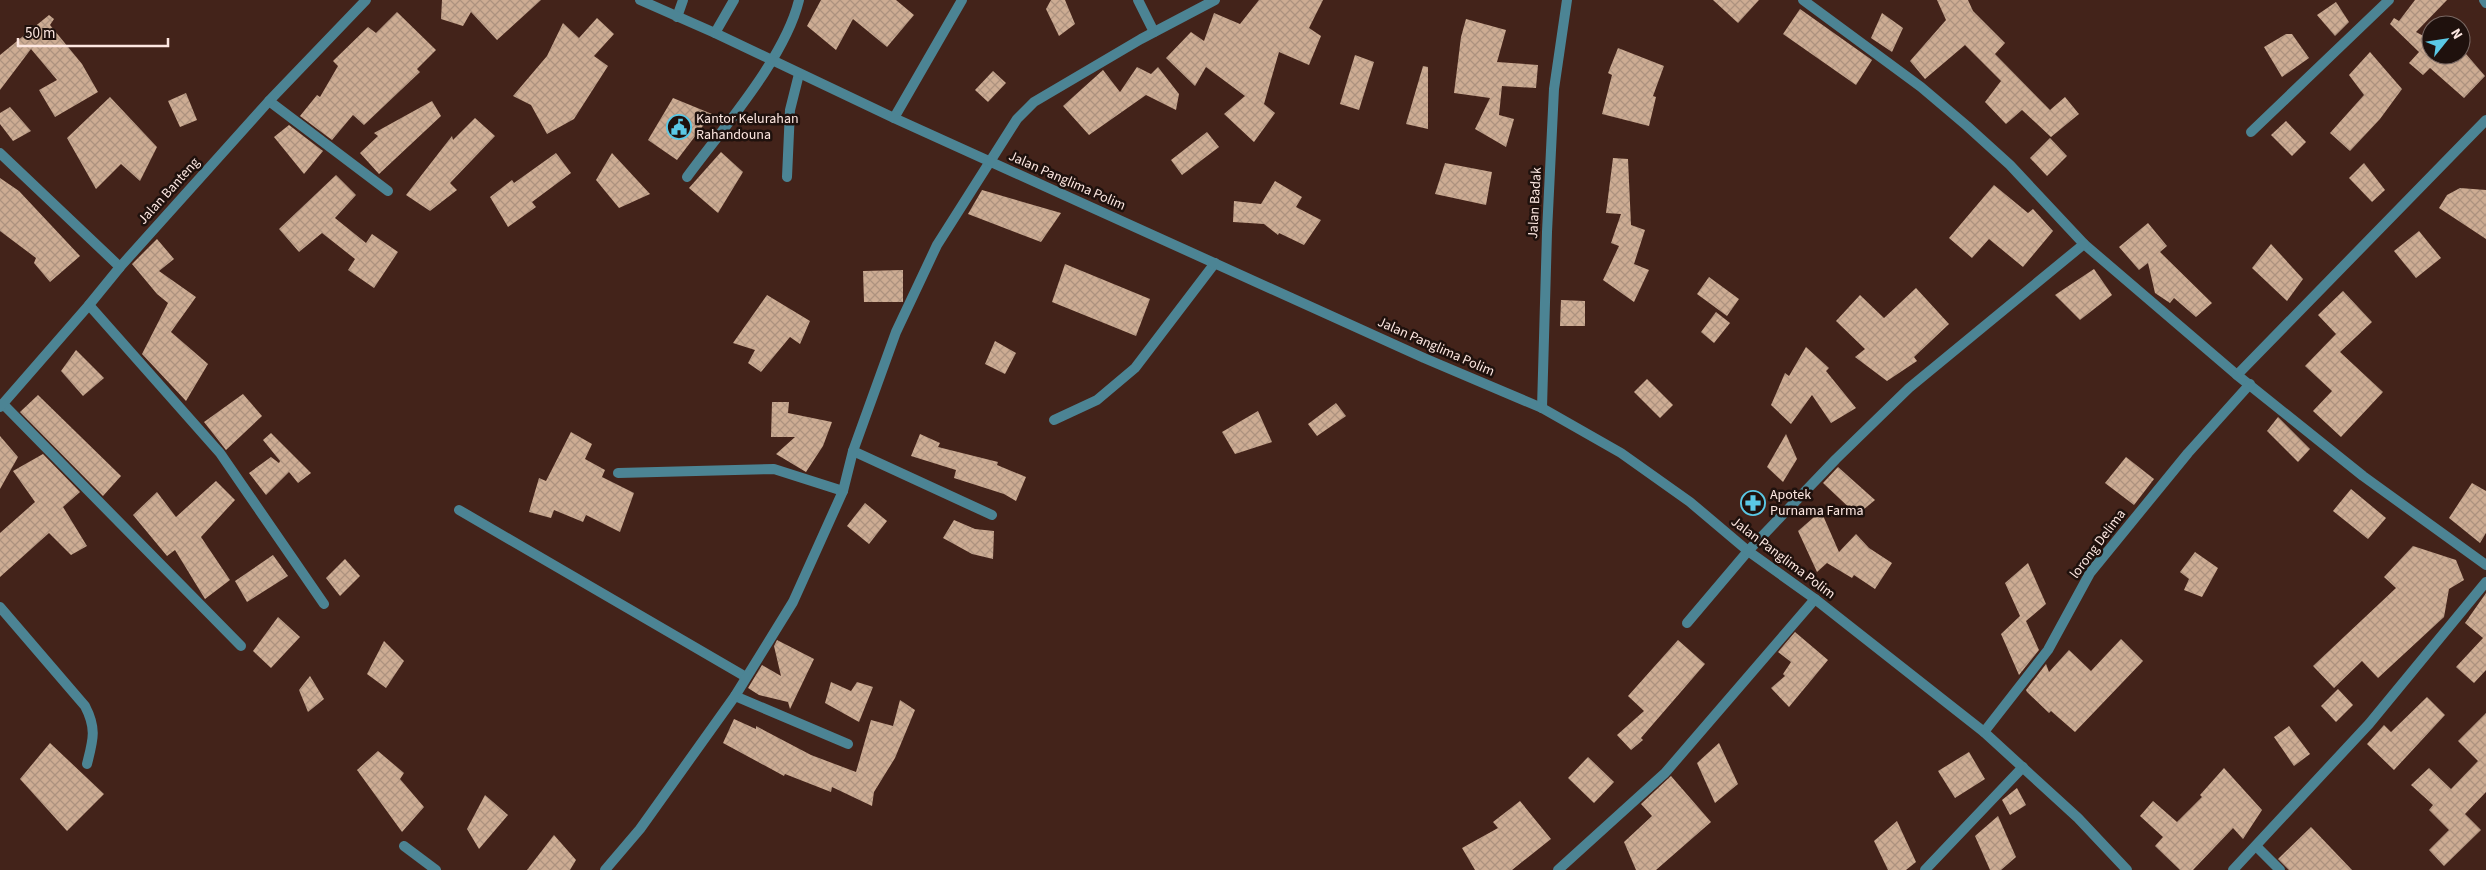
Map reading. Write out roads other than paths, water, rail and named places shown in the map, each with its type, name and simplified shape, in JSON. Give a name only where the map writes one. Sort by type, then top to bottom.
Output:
[{"type":"street","name":"Jalan Banteng","points":[[2,405],[89,305],[120,266],[269,101],[366,0]]},
{"type":"street","name":"Jalan Panglima Polim","points":[[640,0],[715,33],[894,118],[1424,358],[1542,408],[1620,453],[1690,502],[1748,550],[1815,599],[1984,732],[2078,818],[2127,870]]},
{"type":"street","points":[[677,17],[683,0]]},
{"type":"street","points":[[715,33],[734,0]]},
{"type":"street","points":[[688,177],[772,61],[796,15],[800,0]]},
{"type":"street","points":[[894,118],[962,0]]},
{"type":"street","points":[[1138,0],[1154,32]]},
{"type":"street","points":[[605,870],[640,829],[735,696],[793,602],[843,491],[853,451],[896,332],[937,245],[1017,118],[1034,102],[1154,32],[1215,0]]},
{"type":"street","name":"Jalan Badak","points":[[1542,408],[1547,232],[1554,89],[1567,0]]},
{"type":"street","points":[[1803,0],[1921,87],[1967,126],[2010,166],[2084,244],[2237,375],[2363,476],[2486,565]]},
{"type":"street","points":[[2251,132],[2389,0]]},
{"type":"street","points":[[787,177],[790,110],[799,74]]},
{"type":"street","points":[[269,101],[388,191]]},
{"type":"street","points":[[2237,375],[2486,120]]},
{"type":"street","points":[[0,153],[120,266]]},
{"type":"street","points":[[1688,623],[1748,550],[1836,459],[1910,388],[2084,244]]},
{"type":"street","points":[[1054,420],[1097,400],[1135,368],[1215,263]]},
{"type":"street","points":[[89,305],[220,453],[246,488],[324,604]]},
{"type":"street","name":"lorong Delima","points":[[1984,732],[2048,650],[2090,573],[2188,453],[2250,384]]},
{"type":"street","points":[[2,405],[241,646]]},
{"type":"street","points":[[853,451],[992,515]]},
{"type":"street","points":[[618,472],[774,469],[843,491]]},
{"type":"street","points":[[459,510],[746,677]]},
{"type":"street","points":[[2233,870],[2369,724],[2486,582]]},
{"type":"street","points":[[1558,870],[1665,773],[1815,599]]},
{"type":"street","points":[[0,607],[85,706],[92,719],[94,734],[87,764]]},
{"type":"street","points":[[735,696],[848,744]]},
{"type":"street","points":[[1925,870],[2023,767]]},
{"type":"street","points":[[404,846],[436,870]]},
{"type":"street","points":[[2256,846],[2280,870]]},
{"type":"place","name":"Kantor Kelurahan Rahandouna","points":[[679,127]]},
{"type":"place","name":"Apotek Purnama Farma","points":[[1753,503]]}]
